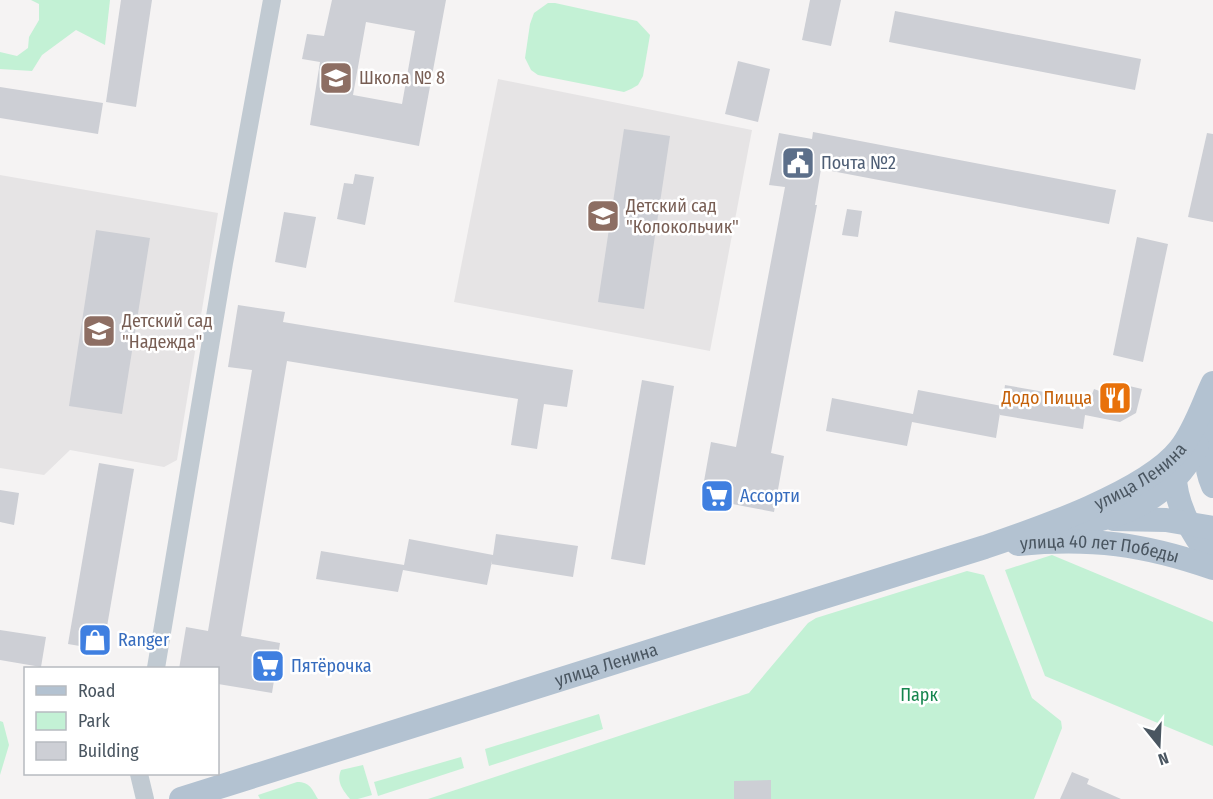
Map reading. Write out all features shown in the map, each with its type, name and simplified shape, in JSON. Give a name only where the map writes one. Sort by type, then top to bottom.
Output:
[{"type":"main road","name":"улица Ленина","points":[[181,799],[1031,531],[1155,472],[1181,448],[1213,383]]},
{"type":"main road","name":"улица Ленина","points":[[1031,531],[1102,519],[1132,508],[1155,494],[1182,471],[1194,452],[1213,403]]},
{"type":"main road","points":[[1213,403],[1206,456],[1208,474],[1213,486]]},
{"type":"main road","points":[[1181,448],[1175,465],[1174,478],[1178,498],[1199,541],[1213,558]]},
{"type":"main road","name":"улица 40 лет Победы","points":[[1102,519],[1146,519],[1213,528]]},
{"type":"main road","name":"улица 40 лет Победы","points":[[985,547],[1070,541],[1114,543],[1154,550],[1213,568]]},
{"type":"street","points":[[156,667],[224,263],[272,0]]},
{"type":"street","points":[[140,775],[145,799]]},
{"type":"shaded area","name":"Детский сад \"Колокольчик\"","points":[[498,79],[752,130],[710,351],[454,302]]},
{"type":"shaded area","name":"Детский сад \"Надежда\"","points":[[0,175],[218,213],[177,460],[164,467],[70,450],[44,475],[0,468]]},
{"type":"green space","points":[[31,0],[110,0],[105,45],[76,30],[42,55],[32,71],[0,69],[0,52],[17,56],[28,48],[29,37],[39,20],[39,4]]},
{"type":"green space","points":[[548,3],[637,21],[650,35],[643,76],[638,85],[624,92],[538,75],[531,70],[525,58],[530,24],[534,13]]},
{"type":"green space","points":[[1052,555],[1213,622],[1213,746],[1045,676],[1005,570]]},
{"type":"green space","name":"Парк","points":[[967,571],[984,575],[1032,698],[1061,721],[1062,728],[1034,799],[428,799],[749,693],[808,623],[816,618]]},
{"type":"green space","points":[[599,714],[603,729],[489,766],[485,749]]},
{"type":"green space","points":[[0,721],[3,722],[9,745],[0,775]]},
{"type":"green space","points":[[461,757],[464,768],[378,796],[374,782]]},
{"type":"green space","points":[[363,765],[372,795],[350,799],[340,782],[341,770]]},
{"type":"green space","points":[[297,782],[308,785],[318,799],[260,799],[258,795]]},
{"type":"building","points":[[121,0],[152,0],[136,107],[106,102]]},
{"type":"building","name":"Школа № 8","points":[[332,0],[446,0],[419,146],[310,125],[320,62],[302,59],[307,34],[324,36]],"holes":[[[366,22],[415,31],[402,104],[353,95]]]},
{"type":"building","points":[[810,0],[841,0],[831,46],[802,40]]},
{"type":"building","points":[[895,11],[1141,59],[1135,90],[889,42]]},
{"type":"building","points":[[738,61],[770,69],[758,122],[725,114]]},
{"type":"building","points":[[0,87],[103,103],[98,134],[0,118]]},
{"type":"building","points":[[624,129],[670,136],[644,309],[598,302]]},
{"type":"building","points":[[813,132],[1116,190],[1109,224],[821,169],[815,205],[817,205],[771,453],[784,456],[774,512],[701,498],[711,442],[736,447],[785,187],[769,185],[779,133],[812,139]]},
{"type":"building","points":[[1207,133],[1213,134],[1213,222],[1188,217]]},
{"type":"building","points":[[355,174],[374,177],[365,225],[337,219],[344,183],[353,184]]},
{"type":"building","points":[[847,209],[862,211],[858,237],[842,235]]},
{"type":"building","points":[[284,212],[316,217],[306,268],[275,262]]},
{"type":"building","points":[[96,230],[150,238],[122,414],[69,406]]},
{"type":"building","points":[[1137,237],[1168,244],[1143,362],[1113,355]]},
{"type":"building","points":[[238,305],[285,312],[283,322],[573,370],[567,407],[544,404],[537,449],[511,445],[518,399],[287,361],[241,636],[280,643],[272,693],[219,684],[219,667],[179,667],[186,627],[208,631],[252,370],[228,367]]},
{"type":"building","points":[[642,380],[674,386],[645,565],[611,559]]},
{"type":"building","points":[[1112,382],[1142,389],[1136,413],[1120,422],[1085,415],[1083,429],[1000,415],[1000,413],[996,438],[912,422],[907,446],[826,431],[832,398],[913,414],[918,390],[1002,406],[1005,385],[1090,400],[1094,389],[1102,392]]},
{"type":"building","points":[[99,463],[134,469],[103,650],[68,644]]},
{"type":"building","points":[[0,490],[19,493],[14,525],[0,522]]},
{"type":"building","points":[[496,534],[578,546],[573,577],[491,564],[487,585],[403,570],[398,592],[316,579],[321,551],[404,565],[409,539],[493,555]]},
{"type":"building","points":[[0,630],[46,637],[41,667],[0,660]]},
{"type":"building","points":[[1072,772],[1089,779],[1087,784],[1121,799],[1060,799]]},
{"type":"building","points":[[771,780],[771,799],[734,799],[734,781]]},
{"type":"place","name":"Школа № 8","points":[[336,78]]},
{"type":"place","name":"Почта №2","points":[[798,163]]},
{"type":"place","name":"Детский сад \"Колокольчик\"","points":[[603,216]]},
{"type":"place","name":"Детский сад \"Надежда\"","points":[[99,331]]},
{"type":"place","name":"Додо Пицца","points":[[1115,398]]},
{"type":"place","name":"Ассорти","points":[[717,496]]},
{"type":"place","name":"Ranger","points":[[95,640]]},
{"type":"place","name":"Пятёрочка","points":[[268,666]]}]
